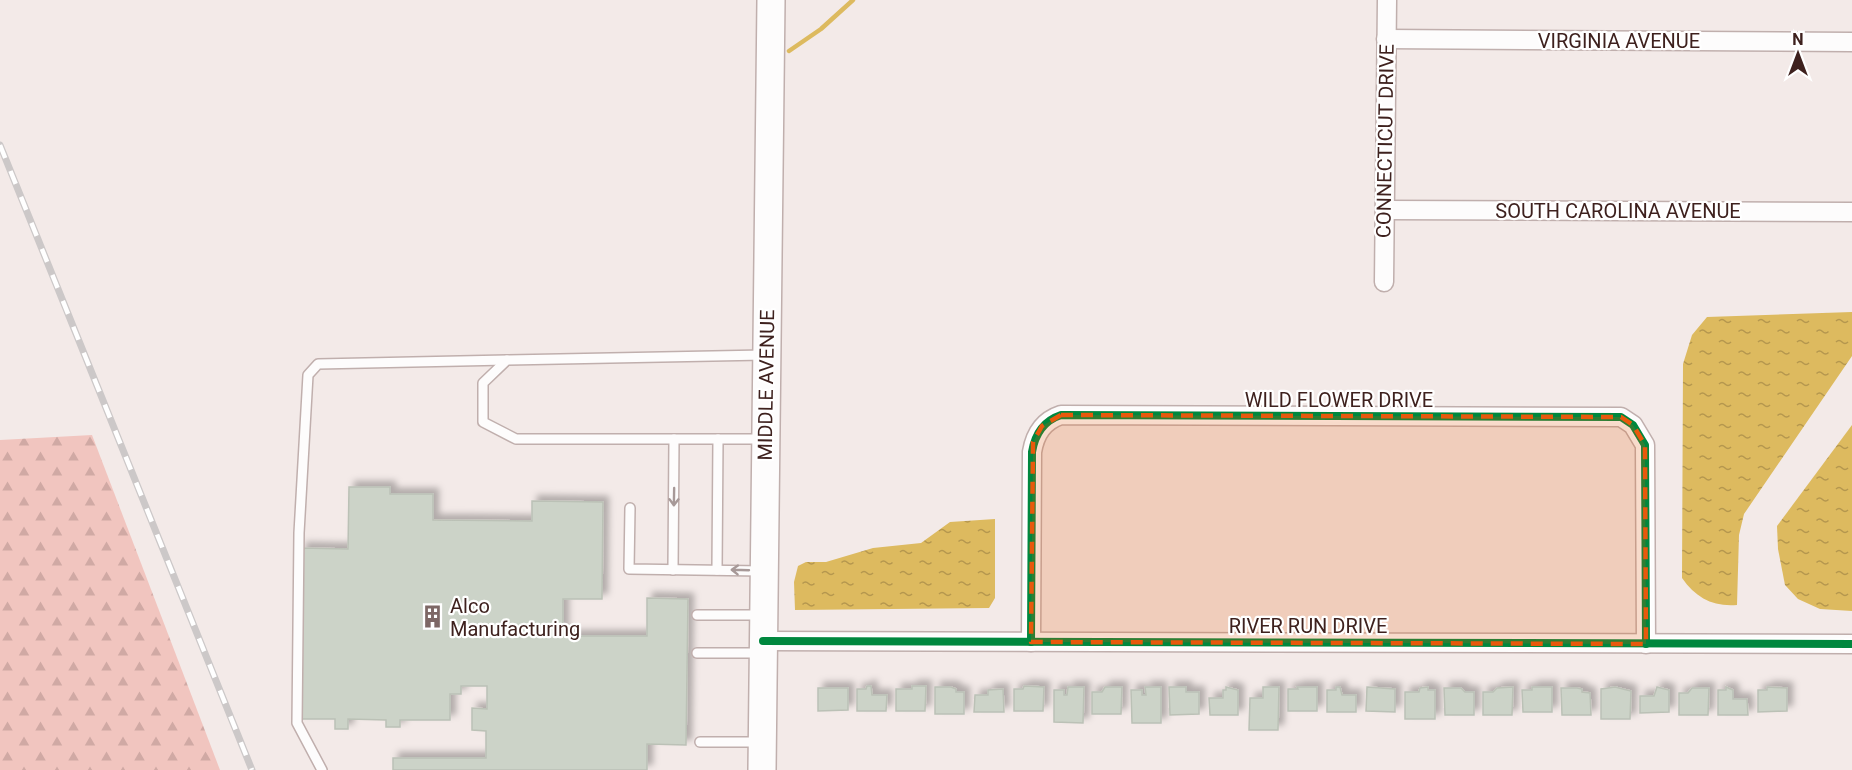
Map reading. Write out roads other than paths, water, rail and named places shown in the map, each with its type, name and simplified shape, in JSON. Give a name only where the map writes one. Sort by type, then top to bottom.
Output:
[{"type":"street","name":"MIDDLE AVENUE","points":[[762,770],[771,0]]},
{"type":"street","name":"CONNECTICUT DRIVE","points":[[1384,282],[1387,0]]},
{"type":"street","name":"VIRGINIA AVENUE","points":[[1386,39],[1852,42]]},
{"type":"street","name":"SOUTH CAROLINA AVENUE","points":[[1385,210],[1852,212]]},
{"type":"street","name":"WILD FLOWER DRIVE","points":[[1031,642],[1033,441],[1042,426],[1061,415],[1621,417],[1633,425],[1645,445],[1646,644]]},
{"type":"street","name":"RIVER RUN DRIVE","points":[[763,636],[1031,642],[1852,644]]},
{"type":"lane","points":[[322,770],[297,723],[299,533],[308,375],[318,364],[766,355]]},
{"type":"lane","points":[[507,360],[483,382],[483,422],[516,439],[765,439]]},
{"type":"lane","points":[[673,570],[675,439]]},
{"type":"lane","points":[[717,570],[718,439]]},
{"type":"lane","points":[[630,508],[629,569],[764,571]]},
{"type":"lane","points":[[698,615],[763,636]]},
{"type":"lane","points":[[697,653],[763,636]]},
{"type":"lane","points":[[700,742],[762,742]]},
{"type":"water","points":[[1852,312],[1852,356],[1744,514],[1739,535],[1737,605],[1713,603],[1706,600],[1693,591],[1682,578],[1683,364],[1692,335],[1707,317]]},
{"type":"water","points":[[1852,425],[1852,611],[1820,609],[1798,599],[1785,585],[1778,549],[1777,526]]},
{"type":"water","points":[[995,519],[995,598],[989,608],[795,610],[794,582],[798,566],[806,562],[826,562],[873,548],[921,543],[950,522]]},
{"type":"waterway","points":[[789,51],[821,29],[853,0]]},
{"type":"railway","points":[[0,145],[252,770]]},
{"type":"place","name":"Alco Manufacturing","points":[[432,617]]}]
